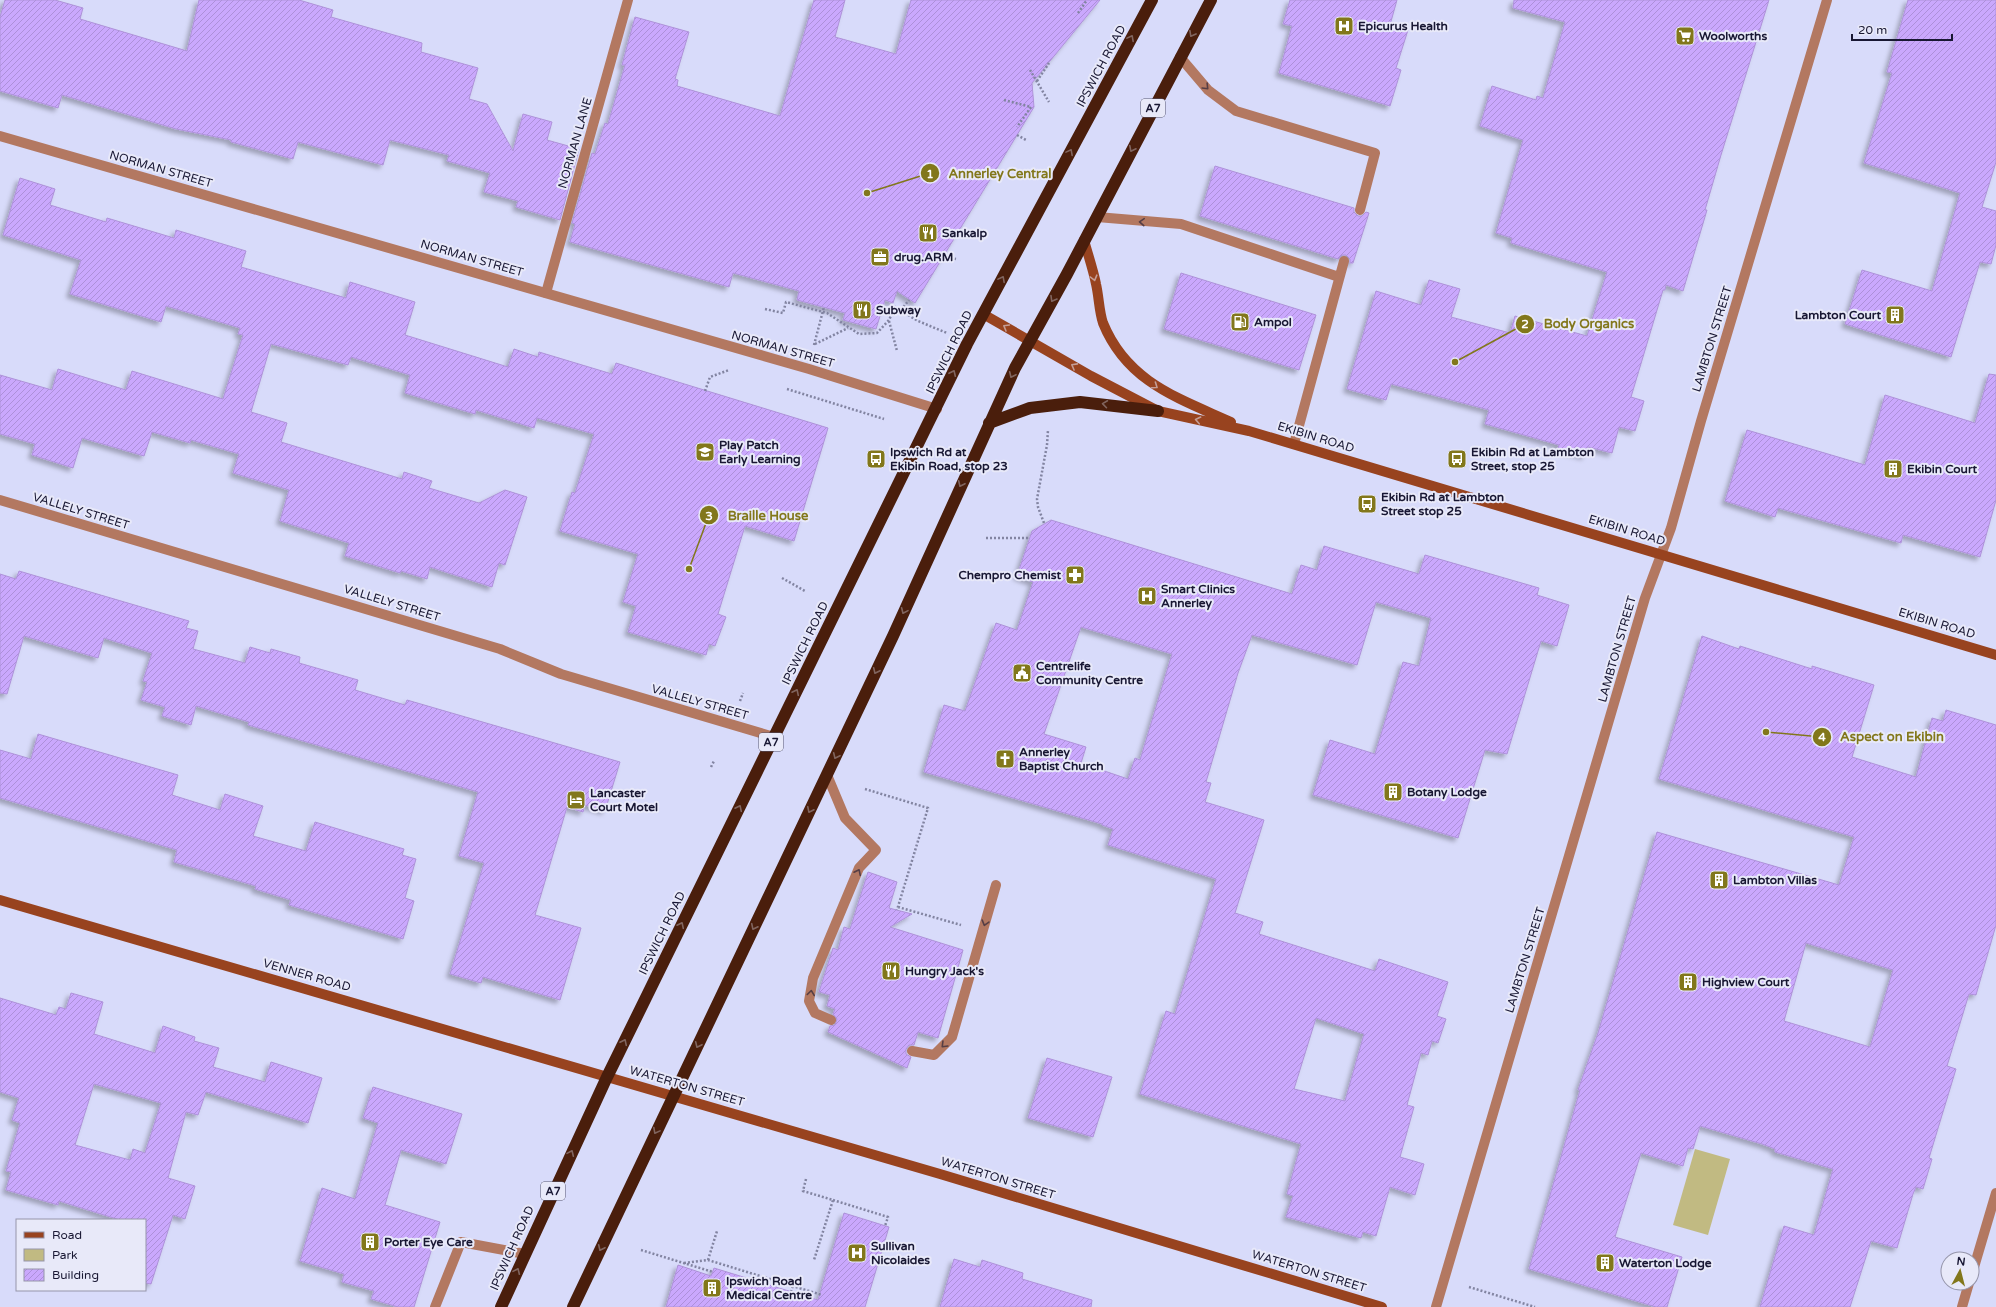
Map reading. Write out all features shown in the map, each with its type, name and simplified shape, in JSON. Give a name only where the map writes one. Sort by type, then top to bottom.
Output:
[{"type":"highway","name":"IPSWICH ROAD","points":[[501,1307],[607,1076],[983,314],[1152,0]]},
{"type":"highway","name":"A7","points":[[573,1307],[652,1138],[674,1096],[893,636],[1029,340],[1067,274],[1211,0]]},
{"type":"highway","points":[[990,423],[1030,408],[1080,402],[1158,411]]},
{"type":"street","name":"NORMAN LANE","points":[[546,293],[628,0]]},
{"type":"street","name":"LAMBTON STREET","points":[[1436,1307],[1645,598],[1671,528],[1701,421],[1828,0]]},
{"type":"street","points":[[1180,58],[1208,90],[1236,111],[1375,153],[1360,210]]},
{"type":"street","name":"NORMAN STREET","points":[[0,136],[809,369],[937,409]]},
{"type":"street","points":[[1097,217],[1181,224],[1339,277]]},
{"type":"street","name":"EKIBIN ROAD","points":[[1084,240],[1096,285],[1103,322],[1114,346],[1124,360],[1137,373],[1160,390],[1249,431]]},
{"type":"street","points":[[1294,444],[1344,261]]},
{"type":"street","name":"EKIBIN ROAD","points":[[983,314],[1158,411],[1249,431],[1294,444],[1996,655]]},
{"type":"street","name":"VALLELY STREET","points":[[0,500],[500,649],[561,674],[774,737]]},
{"type":"street","points":[[827,775],[845,818],[876,850],[859,868],[813,978],[810,1001],[815,1013],[831,1020]]},
{"type":"street","points":[[912,1051],[934,1055],[952,1037],[996,885]]},
{"type":"street","name":"VENNER ROAD","points":[[0,900],[607,1076]]},
{"type":"street","name":"WATERTON STREET","points":[[607,1076],[940,1174],[1382,1307]]},
{"type":"street","points":[[1979,1251],[1996,1193]]},
{"type":"street","points":[[435,1307],[461,1242],[525,1254]]},
{"type":"street","points":[[1962,1307],[1967,1291]]},
{"type":"path","points":[[1078,13],[1087,0]]},
{"type":"path","points":[[1037,81],[1049,62]]},
{"type":"path","points":[[1030,70],[1049,102]]},
{"type":"path","points":[[1004,100],[1031,107],[1017,127]]},
{"type":"path","points":[[1017,135],[1026,140]]},
{"type":"path","points":[[943,256],[956,258]]},
{"type":"path","points":[[901,310],[910,300]]},
{"type":"path","points":[[765,309],[783,314],[786,302],[823,312],[859,334],[877,333],[889,320],[895,307],[918,321],[949,334]]},
{"type":"path","points":[[824,308],[814,345],[848,328]]},
{"type":"path","points":[[889,320],[897,351]]},
{"type":"path","points":[[705,391],[710,377],[728,370],[736,372]]},
{"type":"path","points":[[780,386],[884,419]]},
{"type":"path","points":[[1044,523],[1038,507],[1037,499],[1047,445],[1048,423]]},
{"type":"path","points":[[986,538],[1030,538]]},
{"type":"path","points":[[782,578],[805,591]]},
{"type":"path","points":[[740,701],[743,693]]},
{"type":"path","points":[[711,767],[714,761]]},
{"type":"path","points":[[865,789],[928,808],[897,910]]},
{"type":"path","points":[[898,907],[962,925]]},
{"type":"path","points":[[806,1179],[802,1191],[888,1217],[885,1226]]},
{"type":"path","points":[[814,1260],[833,1200]]},
{"type":"path","points":[[708,1260],[717,1231]]},
{"type":"path","points":[[641,1250],[713,1272]]},
{"type":"path","points":[[684,1263],[708,1260],[822,1295]]},
{"type":"path","points":[[791,1292],[793,1285]]},
{"type":"path","points":[[1470,1287],[1535,1307]]},
{"type":"green space","points":[[1695,1149],[1730,1159],[1708,1235],[1673,1225]]},
{"type":"building","points":[[5,0],[55,0],[83,8],[80,19],[187,51],[199,0],[299,0],[333,10],[331,17],[422,43],[421,52],[478,68],[469,99],[487,104],[513,151],[523,114],[552,122],[547,140],[579,149],[560,220],[516,207],[518,201],[484,192],[490,173],[447,161],[449,155],[390,140],[383,165],[298,142],[293,159],[231,142],[231,140],[176,129],[62,95],[58,108],[0,91],[0,17]]},
{"type":"building","points":[[814,0],[845,0],[835,37],[896,54],[911,0],[1100,0],[1032,83],[1034,107],[915,303],[897,291],[893,303],[885,300],[876,329],[843,320],[845,313],[797,300],[799,291],[733,273],[729,287],[570,242],[575,224],[572,223],[592,153],[595,154],[605,123],[608,124],[625,65],[622,65],[635,17],[689,32],[675,79],[678,80],[677,86],[780,116]]},
{"type":"building","points":[[1290,0],[1397,0],[1390,25],[1408,30],[1396,68],[1401,70],[1390,106],[1279,73],[1292,26],[1283,24]]},
{"type":"building","points":[[1514,0],[1769,0],[1721,155],[1705,210],[1707,210],[1683,291],[1666,285],[1665,290],[1663,290],[1631,397],[1644,401],[1635,431],[1619,427],[1612,453],[1588,447],[1585,456],[1558,448],[1559,445],[1485,424],[1489,410],[1391,384],[1386,400],[1347,389],[1376,291],[1421,305],[1429,280],[1460,289],[1451,317],[1510,333],[1515,316],[1587,336],[1607,272],[1511,243],[1512,238],[1496,233],[1523,140],[1480,126],[1492,86],[1536,100],[1537,96],[1543,98],[1565,22],[1513,8]]},
{"type":"building","points":[[1908,0],[1996,0],[1996,162],[1982,207],[1996,211],[1996,245],[1991,264],[1980,262],[1951,357],[1845,324],[1862,270],[1932,291],[1960,193],[1864,163],[1892,73],[1887,72]]},
{"type":"building","points":[[1215,166],[1354,208],[1354,212],[1358,216],[1362,216],[1366,212],[1369,213],[1353,263],[1350,263],[1350,259],[1346,255],[1342,255],[1338,259],[1200,216]]},
{"type":"building","points":[[20,178],[55,189],[50,205],[106,222],[107,218],[174,238],[176,230],[246,251],[241,267],[346,298],[350,282],[415,302],[405,335],[508,367],[514,349],[538,357],[539,352],[612,374],[616,363],[828,428],[794,541],[745,526],[718,614],[726,617],[715,646],[709,644],[706,655],[628,632],[636,606],[623,602],[638,554],[560,531],[572,492],[575,493],[594,434],[537,418],[534,428],[476,410],[475,414],[405,393],[410,375],[351,357],[348,365],[271,344],[251,412],[287,423],[281,442],[402,479],[404,472],[432,481],[429,488],[479,503],[505,490],[527,497],[505,565],[499,563],[492,587],[430,567],[427,579],[401,571],[400,573],[345,556],[349,543],[280,521],[289,490],[233,473],[239,454],[191,440],[190,443],[152,432],[144,456],[82,438],[73,468],[32,455],[35,444],[0,434],[0,375],[52,390],[58,369],[126,390],[132,371],[223,399],[243,335],[238,334],[240,328],[166,306],[161,322],[70,294],[81,260],[3,235]]},
{"type":"building","name":"Ampol","points":[[1181,273],[1316,315],[1299,370],[1164,329]]},
{"type":"building","points":[[1989,374],[1996,375],[1996,500],[1980,557],[1903,535],[1901,543],[1778,508],[1775,517],[1725,501],[1747,430],[1865,465],[1885,395],[1975,423]]},
{"type":"building","points":[[1051,520],[1292,594],[1301,565],[1317,570],[1324,546],[1419,574],[1425,555],[1539,588],[1537,595],[1569,605],[1557,646],[1541,641],[1507,754],[1485,750],[1458,838],[1313,795],[1330,740],[1375,754],[1403,662],[1419,666],[1431,618],[1376,602],[1357,665],[1252,635],[1238,673],[1206,782],[1211,783],[1205,802],[1264,820],[1235,913],[1263,922],[1259,934],[1375,971],[1379,959],[1448,982],[1437,1016],[1446,1019],[1438,1043],[1432,1041],[1428,1055],[1421,1053],[1407,1105],[1414,1107],[1400,1157],[1424,1164],[1415,1195],[1390,1187],[1376,1236],[1363,1232],[1361,1238],[1286,1217],[1293,1196],[1287,1194],[1301,1144],[1140,1094],[1166,1011],[1175,1014],[1216,879],[1108,845],[1113,829],[1102,824],[924,772],[944,705],[965,711],[996,623],[1017,630],[1033,582],[1017,576],[1032,531]],"holes":[[[1081,627],[1172,654],[1140,760],[1135,758],[1128,779],[1081,763],[1086,747],[1044,734]],[[1316,1018],[1364,1034],[1345,1101],[1294,1089]]]},
{"type":"building","points":[[19,571],[189,621],[186,628],[198,631],[193,649],[245,663],[250,647],[270,653],[271,649],[300,657],[299,663],[358,680],[355,690],[405,705],[407,700],[620,762],[605,811],[585,805],[583,812],[567,807],[535,915],[581,928],[560,1000],[483,977],[481,983],[450,974],[484,863],[459,856],[478,792],[248,725],[249,722],[196,706],[191,725],[162,716],[165,707],[141,700],[147,682],[143,681],[152,653],[104,638],[98,658],[24,636],[7,694],[0,693],[0,574],[16,579]]},
{"type":"building","points":[[1702,636],[1739,649],[1740,646],[1812,669],[1812,666],[1874,685],[1852,757],[1916,777],[1932,718],[1943,721],[1946,710],[1996,725],[1996,925],[1976,995],[1969,994],[1947,1066],[1956,1069],[1929,1158],[1932,1159],[1923,1189],[1916,1187],[1897,1248],[1871,1241],[1850,1307],[1760,1307],[1784,1226],[1814,1235],[1833,1169],[1775,1152],[1775,1149],[1762,1144],[1700,1126],[1693,1149],[1688,1148],[1683,1166],[1641,1153],[1615,1237],[1682,1257],[1667,1307],[1656,1307],[1529,1269],[1580,1090],[1578,1090],[1598,1033],[1657,832],[1839,885],[1854,837],[1659,779]],"holes":[[[1806,943],[1893,970],[1870,1047],[1784,1021]]]},
{"type":"building","points":[[38,734],[178,775],[172,795],[220,810],[225,794],[263,806],[253,836],[306,851],[315,822],[404,849],[402,855],[416,859],[405,898],[414,901],[403,939],[289,905],[291,900],[255,889],[256,886],[174,862],[177,850],[0,798],[0,750],[31,759]]},
{"type":"building","name":"Hungry Jack's","points":[[868,872],[897,882],[889,908],[912,914],[890,927],[963,950],[938,1038],[918,1032],[914,1045],[909,1045],[906,1049],[906,1054],[911,1057],[907,1068],[828,1032],[830,1026],[835,1025],[837,1019],[833,1014],[835,1009],[827,1006],[830,995],[819,992],[833,948],[838,950],[844,927],[850,929]]},
{"type":"building","points":[[71,993],[103,1002],[94,1034],[155,1053],[163,1026],[195,1037],[194,1041],[219,1048],[213,1067],[265,1082],[271,1062],[322,1078],[308,1123],[206,1092],[198,1115],[186,1112],[168,1178],[195,1186],[185,1219],[173,1215],[151,1284],[146,1283],[146,1219],[117,1219],[59,1201],[58,1205],[6,1190],[11,1172],[6,1171],[20,1123],[12,1120],[19,1098],[0,1092],[0,998],[56,1015],[59,1007],[66,1009]],"holes":[[[94,1084],[161,1103],[145,1153],[133,1149],[130,1160],[75,1145]]]},
{"type":"building","points":[[1047,1058],[1112,1077],[1093,1137],[1028,1118]]},
{"type":"building","points":[[373,1087],[462,1114],[446,1164],[401,1150],[385,1205],[440,1222],[414,1307],[398,1307],[371,1299],[374,1291],[342,1282],[344,1274],[300,1261],[322,1188],[355,1199],[378,1123],[363,1118]]},
{"type":"building","points":[[844,1213],[889,1227],[865,1307],[666,1307],[678,1265],[711,1276],[714,1268],[818,1300]]},
{"type":"building","points":[[954,1259],[980,1267],[982,1260],[1023,1273],[1022,1279],[1092,1300],[1091,1307],[940,1307]]},
{"type":"place","name":"Epicurus Health","points":[[1344,26]]},
{"type":"place","name":"Woolworths","points":[[1685,36]]},
{"type":"place","name":"Annerley Central","points":[[867,193]]},
{"type":"place","name":"Sankalp","points":[[928,233]]},
{"type":"place","name":"drug.ARM","points":[[880,257]]},
{"type":"place","name":"Subway","points":[[862,310]]},
{"type":"place","name":"Lambton Court","points":[[1895,315]]},
{"type":"place","name":"Ampol","points":[[1240,322]]},
{"type":"place","name":"Body Organics","points":[[1455,362]]},
{"type":"place","name":"Play Patch Early Learning","points":[[705,452]]},
{"type":"place","name":"Ipswich Rd at Ekibin Road, stop 23","points":[[876,459]]},
{"type":"place","name":"Ekibin Rd at Lambton Street, stop 25","points":[[1457,459]]},
{"type":"place","name":"Ekibin Court","points":[[1893,469]]},
{"type":"place","name":"Ekibin Rd at Lambton Street stop 25","points":[[1367,504]]},
{"type":"place","name":"Braille House","points":[[689,569]]},
{"type":"place","name":"Chempro Chemist","points":[[1075,575]]},
{"type":"place","name":"Smart Clinics Annerley","points":[[1147,596]]},
{"type":"place","name":"Centrelife Community Centre","points":[[1022,673]]},
{"type":"place","name":"Aspect on Ekibin","points":[[1766,732]]},
{"type":"place","name":"Annerley Baptist Church","points":[[1005,759]]},
{"type":"place","name":"Botany Lodge","points":[[1393,792]]},
{"type":"place","name":"Lancaster Court Motel","points":[[576,800]]},
{"type":"place","name":"Lambton Villas","points":[[1719,880]]},
{"type":"place","name":"Hungry Jack's","points":[[891,971]]},
{"type":"place","name":"Highview Court","points":[[1688,982]]},
{"type":"place","name":"Porter Eye Care","points":[[370,1242]]},
{"type":"place","name":"Sullivan Nicolaides","points":[[857,1253]]},
{"type":"place","name":"Waterton Lodge","points":[[1605,1263]]},
{"type":"place","name":"Ipswich Road Medical Centre","points":[[712,1288]]}]
